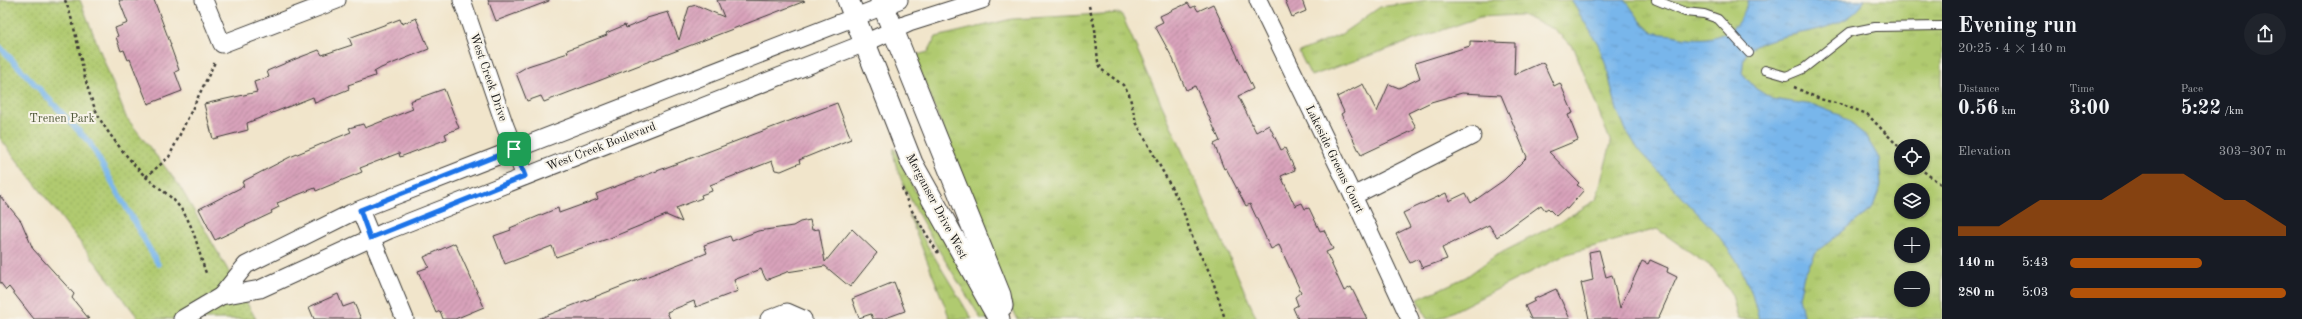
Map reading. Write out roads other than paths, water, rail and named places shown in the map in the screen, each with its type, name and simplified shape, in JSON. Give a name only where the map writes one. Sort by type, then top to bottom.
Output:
[{"type":"street","points":[[204,0],[222,44],[337,0]]},
{"type":"street","name":"West Creek Drive","points":[[462,0],[514,149],[525,176]]},
{"type":"street","name":"West Creek Boulevard","points":[[182,319],[221,296],[260,289],[370,238],[865,43],[923,18],[982,0]]},
{"type":"street","name":"Lakeside Greens Court","points":[[1258,0],[1353,196],[1410,319]]},
{"type":"street","name":"West Creek Boulevard","points":[[221,296],[246,265],[309,232],[852,9],[888,2]]},
{"type":"street","name":"Merganser Drive West","points":[[888,2],[893,31],[1000,294],[1005,319]]},
{"type":"street","name":"Merganser Drive West","points":[[852,9],[912,163],[999,319]]},
{"type":"street","points":[[1353,196],[1472,136]]},
{"type":"street","points":[[360,210],[370,238],[405,319]]},
{"type":"street","points":[[769,319],[787,312],[803,319]]},
{"type":"lane","points":[[1656,0],[1685,12],[1704,14],[1718,19],[1749,53]]},
{"type":"lane","points":[[1765,70],[1786,76],[1803,69],[1850,32],[1875,27],[1942,26]]},
{"type":"water","points":[[1571,0],[1625,0],[1647,28],[1653,32],[1685,37],[1709,38],[1720,35],[1737,23],[1744,13],[1748,0],[1865,0],[1854,14],[1838,23],[1820,29],[1765,41],[1752,48],[1744,58],[1742,73],[1755,88],[1772,99],[1814,105],[1840,115],[1865,135],[1879,158],[1881,186],[1872,209],[1817,251],[1804,275],[1799,297],[1804,319],[1759,319],[1751,291],[1738,263],[1718,235],[1640,152],[1626,130],[1617,110],[1605,62],[1598,44]]},
{"type":"waterway","points":[[0,47],[90,143],[158,264]]},
{"type":"park label","name":"Trenen Park","points":[[62,118]]}]
